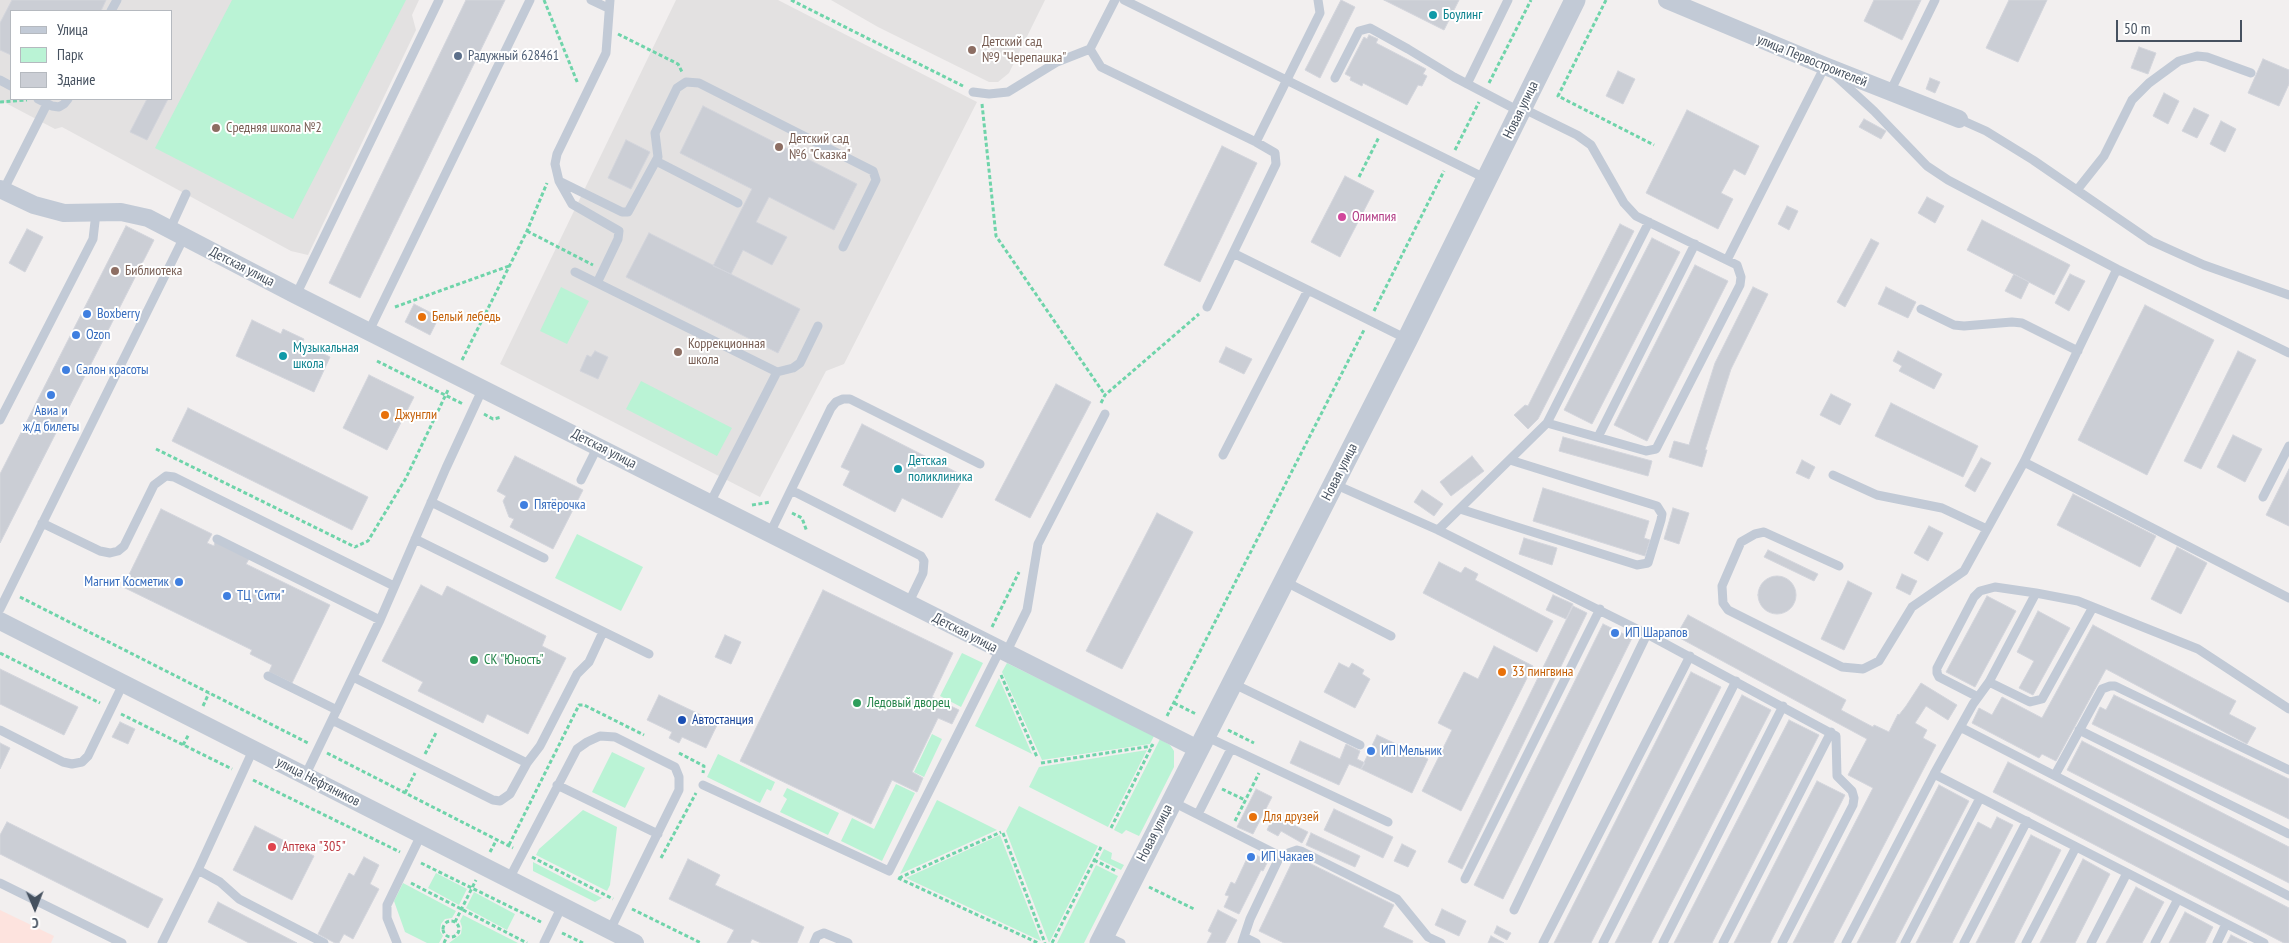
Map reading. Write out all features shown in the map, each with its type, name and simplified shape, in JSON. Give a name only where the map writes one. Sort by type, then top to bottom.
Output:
[{"type":"street","name":"Новая улица","points":[[1109,940],[1171,801],[1408,340],[1575,0]]},
{"type":"street","name":"улица Первостроителей","points":[[1674,1],[1825,66],[1959,119]]},
{"type":"street","name":"Детская улица","points":[[1,190],[50,210],[76,214],[135,214],[148,218],[296,295],[1003,652],[1161,730],[1201,742]]},
{"type":"street","name":"улица Нефтяников","points":[[0,621],[635,943]]},
{"type":"lane","points":[[296,295],[439,0]]},
{"type":"lane","points":[[369,331],[530,0]]},
{"type":"lane","points":[[591,0],[609,4],[606,53],[557,154],[555,164],[559,182],[572,204],[619,230],[618,239],[597,283]]},
{"type":"lane","points":[[977,93],[997,94],[1016,88],[1057,62],[1090,49],[1115,0]]},
{"type":"lane","points":[[1124,0],[1487,179]]},
{"type":"lane","points":[[1256,142],[1320,13],[1318,0]]},
{"type":"lane","points":[[1467,84],[1508,0]]},
{"type":"lane","points":[[1890,92],[1935,0]]},
{"type":"lane","points":[[1335,78],[1359,32],[1370,28],[1484,93],[1577,135],[1591,145],[1624,203],[1636,216],[1737,265],[1740,271],[1740,285],[1660,445],[1656,449],[1646,451],[1548,423]]},
{"type":"lane","points":[[1090,49],[1101,67],[1275,153],[1276,164],[1208,307]]},
{"type":"lane","points":[[2077,190],[2104,156],[2136,96],[2148,83],[2179,60],[2197,56],[2207,57],[2250,73]]},
{"type":"lane","points":[[1727,260],[1825,66],[1874,111],[1927,166],[1937,173],[2117,269],[2289,353]]},
{"type":"lane","points":[[559,182],[625,213],[630,211],[656,161],[658,153],[654,138],[656,129],[678,88],[686,82],[699,83],[874,171],[876,180],[843,247]]},
{"type":"lane","points":[[1,190],[42,101],[59,106],[67,100]]},
{"type":"lane","points":[[1959,119],[1986,131],[2024,154],[2122,223],[2158,245],[2289,295]]},
{"type":"lane","points":[[656,161],[738,203]]},
{"type":"lane","points":[[0,609],[177,233],[186,194]]},
{"type":"lane","points":[[0,420],[93,239],[96,213]]},
{"type":"lane","points":[[1438,530],[1548,423],[1649,222]]},
{"type":"lane","points":[[1598,437],[1695,244]]},
{"type":"lane","points":[[1233,253],[1408,340]]},
{"type":"lane","points":[[1839,566],[1764,532],[1755,534],[1741,542],[1722,586],[1724,603],[1728,610],[1842,667],[1863,670],[1879,661],[1912,608],[1964,571],[2024,462],[2117,269]]},
{"type":"lane","points":[[575,272],[777,372],[794,368],[800,363],[818,326]]},
{"type":"lane","points":[[1223,455],[1308,290]]},
{"type":"lane","points":[[1921,309],[1954,325],[1964,326],[2012,322],[2022,324],[2078,351]]},
{"type":"lane","points":[[710,503],[777,372]]},
{"type":"lane","points":[[305,776],[380,620],[483,388]]},
{"type":"lane","points":[[770,533],[831,408],[836,402],[843,399],[850,399],[980,464]]},
{"type":"lane","points":[[702,785],[889,871],[1003,652],[1027,610],[1038,544],[1106,414]]},
{"type":"lane","points":[[581,480],[598,446]]},
{"type":"lane","points":[[2263,497],[2289,446]]},
{"type":"lane","points":[[1460,509],[1638,565],[1642,566],[1648,562],[1662,514],[1657,506],[1510,460]]},
{"type":"lane","points":[[2024,462],[2289,598]]},
{"type":"lane","points":[[1833,475],[1877,495],[1942,508],[1987,529]]},
{"type":"lane","points":[[42,523],[100,551],[110,553],[118,551],[124,546],[154,485],[166,476],[174,477],[394,586]]},
{"type":"lane","points":[[1334,484],[1438,530],[1600,609],[1836,736],[1837,776],[1852,791],[1853,805],[1782,943]]},
{"type":"lane","points":[[791,490],[921,556],[924,561],[923,573],[908,604]]},
{"type":"lane","points":[[431,502],[544,558]]},
{"type":"lane","points":[[217,539],[380,620]]},
{"type":"lane","points":[[415,539],[649,654]]},
{"type":"lane","points":[[1284,581],[1391,636]]},
{"type":"lane","points":[[1978,697],[1940,677],[1937,673],[1974,597],[1980,590],[1995,587],[2066,598],[2198,649],[2289,709]]},
{"type":"lane","points":[[1846,943],[1934,774],[1960,727],[1989,682],[2036,593]]},
{"type":"lane","points":[[1989,682],[2030,702],[2042,699],[2093,607]]},
{"type":"lane","points":[[1465,879],[1600,609]]},
{"type":"lane","points":[[332,720],[493,800],[507,798],[527,763],[540,746],[577,674],[589,662],[603,632]]},
{"type":"lane","points":[[1514,910],[1647,634]]},
{"type":"lane","points":[[1543,943],[1690,656]]},
{"type":"lane","points":[[268,676],[337,710]]},
{"type":"lane","points":[[353,677],[527,763]]},
{"type":"lane","points":[[1603,943],[1736,681]]},
{"type":"lane","points":[[1232,683],[1360,745]]},
{"type":"lane","points":[[0,730],[63,762],[72,764],[82,762],[88,756],[123,684]]},
{"type":"lane","points":[[2055,775],[2102,689],[2115,686],[2289,770]]},
{"type":"lane","points":[[1663,943],[1783,706]]},
{"type":"lane","points":[[1960,727],[2289,896]]},
{"type":"lane","points":[[2080,730],[2289,834]]},
{"type":"lane","points":[[1723,943],[1831,732]]},
{"type":"lane","points":[[509,879],[577,749],[587,742],[600,736],[615,737],[676,767],[679,777],[679,790],[610,930]]},
{"type":"lane","points":[[1201,742],[1231,749],[1388,822]]},
{"type":"lane","points":[[1198,814],[1231,749]]},
{"type":"lane","points":[[162,943],[253,750]]},
{"type":"lane","points":[[1934,774],[2264,943]]},
{"type":"lane","points":[[557,785],[658,834]]},
{"type":"lane","points":[[1905,943],[1980,798]]},
{"type":"lane","points":[[1171,801],[1280,856],[1297,850],[1301,851],[1397,899],[1427,940],[1441,943]]},
{"type":"lane","points":[[1964,943],[2027,822]]},
{"type":"lane","points":[[397,943],[387,918],[388,905],[421,835]]},
{"type":"lane","points":[[2026,943],[2076,846]]},
{"type":"lane","points":[[1256,943],[1243,940],[1280,856]]},
{"type":"lane","points":[[198,870],[220,882],[239,899],[324,943]]},
{"type":"lane","points":[[2091,943],[2127,873]]},
{"type":"lane","points":[[0,883],[122,943]]},
{"type":"lane","points":[[2155,943],[2178,899]]},
{"type":"lane","points":[[544,943],[562,906]]},
{"type":"lane","points":[[2217,943],[2226,924]]},
{"type":"lane","points":[[814,943],[817,936],[824,933],[848,943]]},
{"type":"path","points":[[544,0],[584,98]]},
{"type":"path","points":[[791,0],[977,93],[996,236],[1104,396]]},
{"type":"path","points":[[1111,828],[1531,0]]},
{"type":"path","points":[[1606,0],[1558,96],[1654,145]]},
{"type":"path","points":[[608,29],[678,64],[686,82]]},
{"type":"path","points":[[0,102],[42,101]]},
{"type":"path","points":[[1359,177],[1384,128]]},
{"type":"path","points":[[156,449],[355,547],[368,541],[406,478],[455,374],[527,231],[555,164]]},
{"type":"path","points":[[377,314],[510,266]]},
{"type":"path","points":[[9,592],[701,943]]},
{"type":"path","points":[[0,653],[522,914]]},
{"type":"path","points":[[508,845],[579,705],[584,705],[652,740]]},
{"type":"path","points":[[1041,763],[1152,746]]},
{"type":"path","points":[[661,859],[702,785],[704,766],[678,753]]},
{"type":"path","points":[[1230,831],[1263,764]]},
{"type":"path","points":[[1213,784],[1245,800]]},
{"type":"path","points":[[898,878],[1002,832],[1045,943]]},
{"type":"path","points":[[1052,943],[1101,847]]},
{"type":"path","points":[[889,871],[898,878],[1038,943]]},
{"type":"path","points":[[400,878],[527,943]]},
{"type":"path","points":[[634,910],[639,901]]},
{"type":"path","points":[[450,921],[457,923],[460,927],[458,934],[454,937],[448,936],[443,930],[445,924],[450,921]]},
{"type":"path","points":[[444,943],[448,936]]},
{"type":"shaded area","name":"Средняя школа №2","points":[[0,0],[419,0],[412,15],[416,30],[308,255],[291,251],[62,127],[55,129],[0,100]]},
{"type":"shaded area","points":[[676,0],[778,0],[977,102],[844,364],[826,371],[760,497],[500,364]]},
{"type":"shaded area","name":"Детский сад №9 \"Черепашка\"","points":[[831,0],[1045,0],[1009,73],[998,82],[989,82],[878,27]]},
{"type":"shaded area","points":[[0,910],[54,936],[51,943],[0,943]]},
{"type":"green space","points":[[232,0],[406,0],[293,219],[155,148]]},
{"type":"green space","points":[[561,287],[589,301],[567,344],[540,331]]},
{"type":"green space","points":[[641,381],[732,428],[717,456],[626,409]]},
{"type":"green space","points":[[577,534],[643,567],[621,611],[555,578]]},
{"type":"green space","points":[[962,653],[983,663],[961,707],[940,696]]},
{"type":"green space","points":[[1007,663],[1154,736],[1150,744],[1042,760],[1002,672]]},
{"type":"green space","points":[[999,678],[1032,754],[975,726]]},
{"type":"green space","points":[[932,734],[942,739],[924,777],[914,772]]},
{"type":"green space","points":[[1160,739],[1170,745],[1174,751],[1174,767],[1139,836],[1126,830],[1122,834],[1114,830]]},
{"type":"green space","points":[[1147,750],[1108,827],[1029,787],[1039,767]]},
{"type":"green space","points":[[612,752],[645,768],[625,808],[592,792]]},
{"type":"green space","points":[[718,754],[775,782],[771,791],[767,789],[760,803],[707,777]]},
{"type":"green space","points":[[896,784],[915,793],[882,861],[841,841],[852,818],[874,829]]},
{"type":"green space","points":[[787,788],[839,813],[828,835],[780,812],[787,799],[783,796]]},
{"type":"green space","points":[[937,800],[997,830],[900,874]]},
{"type":"green space","points":[[1019,806],[1098,846],[1049,943],[1006,831]]},
{"type":"green space","points":[[583,810],[617,827],[610,885],[607,891],[536,855],[539,849]]},
{"type":"green space","points":[[1000,835],[1041,941],[906,878]]},
{"type":"green space","points":[[1104,849],[1112,853],[1111,859],[1124,865],[1121,870],[1099,859]]},
{"type":"green space","points":[[533,862],[602,898],[595,902],[533,871]]},
{"type":"green space","points":[[1096,865],[1118,876],[1084,943],[1057,943]]},
{"type":"green space","points":[[436,873],[467,889],[459,905],[428,888]]},
{"type":"green space","points":[[403,883],[456,911],[452,918],[445,919],[441,924],[440,931],[443,936],[439,943],[427,943],[405,932],[394,901]]},
{"type":"green space","points":[[474,892],[515,914],[507,930],[466,908]]},
{"type":"green space","points":[[463,915],[518,943],[449,943],[461,934],[462,927],[460,921]]},
{"type":"building","points":[[12,0],[106,0],[101,10],[10,10],[10,55],[0,50],[0,23]]},
{"type":"building","points":[[466,0],[505,0],[360,298],[329,283]]},
{"type":"building","points":[[1341,0],[1355,7],[1320,78],[1305,70]]},
{"type":"building","name":"Боулинг","points":[[1384,0],[1459,0],[1444,30]]},
{"type":"building","points":[[1874,0],[1921,0],[1902,40],[1864,21]]},
{"type":"building","points":[[2009,0],[2047,0],[2018,62],[1986,48]]},
{"type":"building","points":[[1369,35],[1378,39],[1376,43],[1426,69],[1423,74],[1427,76],[1422,86],[1418,85],[1407,105],[1363,83],[1362,86],[1350,80],[1351,77],[1345,74],[1364,37],[1367,39]]},
{"type":"building","points":[[2139,47],[2156,53],[2148,74],[2131,68]]},
{"type":"building","points":[[2263,59],[2289,70],[2289,84],[2279,106],[2248,93]]},
{"type":"building","points":[[1618,71],[1635,79],[1623,104],[1606,96]]},
{"type":"building","points":[[1930,78],[1940,82],[1935,93],[1926,89]]},
{"type":"building","points":[[2164,93],[2179,101],[2168,124],[2153,116]]},
{"type":"building","points":[[146,100],[167,100],[147,140],[130,132]]},
{"type":"building","points":[[703,106],[857,184],[834,230],[769,197],[756,222],[787,237],[772,265],[743,250],[731,274],[713,266],[752,189],[680,153]]},
{"type":"building","points":[[2194,108],[2209,115],[2197,138],[2182,131]]},
{"type":"building","points":[[1687,110],[1759,146],[1745,175],[1734,169],[1721,193],[1733,199],[1718,229],[1646,193]]},
{"type":"building","points":[[1864,119],[1886,131],[1881,139],[1859,127]]},
{"type":"building","points":[[2221,121],[2236,129],[2225,152],[2210,144]]},
{"type":"building","points":[[626,140],[650,152],[631,189],[608,178]]},
{"type":"building","points":[[1222,146],[1257,163],[1200,282],[1164,265]]},
{"type":"building","name":"Олимпия","points":[[1345,176],[1374,191],[1340,257],[1311,242]]},
{"type":"building","points":[[1927,197],[1944,206],[1935,223],[1918,213]]},
{"type":"building","points":[[1787,206],[1798,211],[1789,230],[1778,224]]},
{"type":"building","points":[[1982,220],[2070,265],[2054,295],[1967,250]]},
{"type":"building","points":[[1620,224],[1634,231],[1538,419],[1528,429],[1514,415],[1525,405],[1528,406]]},
{"type":"building","points":[[126,226],[154,240],[0,543],[0,474]]},
{"type":"building","points":[[27,229],[43,237],[25,272],[9,263]]},
{"type":"building","points":[[649,233],[800,309],[778,353],[626,277]]},
{"type":"building","points":[[1652,238],[1680,252],[1592,424],[1564,410]]},
{"type":"building","points":[[1871,239],[1879,243],[1845,307],[1837,302]]},
{"type":"building","points":[[1695,265],[1728,281],[1647,441],[1614,425]]},
{"type":"building","points":[[2014,274],[2029,282],[2021,299],[2005,291]]},
{"type":"building","points":[[2070,274],[2085,281],[2069,311],[2055,303]]},
{"type":"building","points":[[1753,287],[1768,294],[1731,369],[1705,450],[1707,450],[1702,467],[1669,457],[1674,441],[1689,445],[1715,363]]},
{"type":"building","points":[[1886,287],[1916,302],[1908,318],[1878,304]]},
{"type":"building","points":[[414,304],[439,317],[430,335],[405,322]]},
{"type":"building","points":[[2145,305],[2214,340],[2147,475],[2078,440]]},
{"type":"building","name":"Музыкальная школа","points":[[252,320],[281,334],[283,329],[304,339],[302,343],[330,357],[314,392],[236,356]]},
{"type":"building","points":[[1226,347],[1252,359],[1244,374],[1219,362]]},
{"type":"building","points":[[595,351],[608,357],[598,379],[580,371],[587,355],[591,357]]},
{"type":"building","points":[[1898,351],[1942,374],[1934,389],[1899,371],[1902,366],[1893,361]]},
{"type":"building","points":[[2238,351],[2256,360],[2201,469],[2184,461]]},
{"type":"building","points":[[369,375],[414,397],[387,450],[343,428]]},
{"type":"building","points":[[1056,384],[1091,402],[1030,518],[995,500]]},
{"type":"building","points":[[1831,394],[1851,404],[1840,425],[1820,415]]},
{"type":"building","points":[[1891,403],[1978,446],[1963,477],[1875,436]]},
{"type":"building","points":[[188,408],[368,497],[352,530],[172,441]]},
{"type":"building","name":"Детская поликлиника","points":[[862,424],[964,476],[942,518],[902,498],[895,512],[843,485],[850,471],[841,467]]},
{"type":"building","points":[[2233,435],[2262,449],[2245,482],[2217,467]]},
{"type":"building","points":[[1563,437],[1652,461],[1648,476],[1559,451]]},
{"type":"building","points":[[515,456],[583,490],[553,549],[510,527],[514,519],[509,517],[503,501],[506,496],[497,491]]},
{"type":"building","points":[[1472,456],[1484,471],[1451,496],[1440,482]]},
{"type":"building","points":[[1981,458],[1991,463],[1975,492],[1965,486]]},
{"type":"building","points":[[1802,460],[1815,467],[1809,479],[1796,473]]},
{"type":"building","points":[[2289,469],[2289,526],[2266,515]]},
{"type":"building","points":[[1543,488],[1649,521],[1644,538],[1650,540],[1645,556],[1533,521]]},
{"type":"building","points":[[1422,490],[1443,504],[1434,516],[1414,502]]},
{"type":"building","points":[[2073,494],[2156,536],[2140,567],[2057,525]]},
{"type":"building","points":[[1673,508],[1689,513],[1679,544],[1664,539]]},
{"type":"building","name":"ТЦ \"Сити\"","points":[[161,509],[212,534],[207,543],[214,546],[215,542],[249,559],[246,564],[330,605],[292,683],[269,672],[272,665],[250,654],[252,650],[123,587]]},
{"type":"building","points":[[1157,513],[1193,532],[1122,669],[1086,651]]},
{"type":"building","points":[[1929,526],[1943,533],[1928,561],[1914,553]]},
{"type":"building","points":[[1524,538],[1557,548],[1552,565],[1519,554]]},
{"type":"building","points":[[2177,547],[2207,563],[2181,614],[2151,599]]},
{"type":"building","points":[[1768,550],[1818,574],[1814,581],[1764,557]]},
{"type":"building","points":[[1439,562],[1461,573],[1465,567],[1478,574],[1475,580],[1553,621],[1537,652],[1423,593]]},
{"type":"building","points":[[1902,574],[1917,581],[1910,595],[1896,588]]},
{"type":"building","points":[[1777,576],[1791,581],[1796,595],[1791,609],[1777,614],[1763,609],[1758,595],[1763,581]]},
{"type":"building","points":[[1848,581],[1872,593],[1844,650],[1821,639]]},
{"type":"building","name":"СК \"Юность\"","points":[[421,585],[442,596],[447,586],[546,636],[542,646],[566,658],[528,734],[487,714],[483,723],[418,691],[423,682],[382,661]]},
{"type":"building","name":"Ледовый дворец","points":[[823,590],[953,653],[932,697],[959,710],[952,724],[938,718],[912,772],[923,778],[917,792],[892,780],[871,824],[740,761]]},
{"type":"building","points":[[1553,595],[1573,604],[1566,619],[1546,610]]},
{"type":"building","points":[[1987,596],[2016,611],[1975,687],[1946,672]]},
{"type":"building","points":[[1573,606],[1587,613],[1462,869],[1448,862]]},
{"type":"building","points":[[2038,611],[2070,628],[2033,695],[2019,688],[2034,661],[2017,652]]},
{"type":"building","points":[[1688,615],[1846,700],[1841,710],[1873,727],[1874,725],[1889,732],[1898,714],[1906,706],[1921,683],[1957,705],[1948,720],[1926,706],[1915,723],[1927,730],[1923,738],[1936,745],[1833,943],[1793,943],[1873,788],[1848,775],[1867,739],[1676,636]]},
{"type":"building","points":[[1603,624],[1632,638],[1503,899],[1474,885]]},
{"type":"building","points":[[2093,625],[2236,701],[2229,714],[2256,728],[2247,744],[2106,669],[2056,761],[2042,754],[2039,758],[1972,723],[1979,708],[1992,715],[2002,697],[2042,718]]},
{"type":"building","points":[[725,635],[741,642],[731,664],[715,657]]},
{"type":"building","points":[[1494,646],[1533,666],[1461,811],[1422,791],[1452,730],[1438,723],[1464,672],[1478,679]]},
{"type":"building","points":[[1339,663],[1349,668],[1352,663],[1364,670],[1362,674],[1370,679],[1355,708],[1324,692]]},
{"type":"building","points":[[0,669],[78,707],[64,735],[0,704]]},
{"type":"building","points":[[1691,672],[1721,687],[1591,943],[1554,943]]},
{"type":"building","points":[[659,695],[718,723],[706,748],[682,737],[679,743],[669,738],[672,732],[647,720]]},
{"type":"building","points":[[1742,695],[1771,710],[1651,943],[1615,943]]},
{"type":"building","points":[[2114,695],[2289,779],[2289,819],[2092,724],[2100,707],[2106,710]]},
{"type":"building","points":[[1789,720],[1819,735],[1712,943],[1674,943]]},
{"type":"building","points":[[120,722],[135,729],[128,744],[112,737]]},
{"type":"building","points":[[1377,735],[1428,759],[1412,793],[1361,769]]},
{"type":"building","points":[[1300,741],[1340,759],[1346,744],[1360,751],[1357,759],[1365,763],[1361,769],[1349,764],[1339,785],[1290,763]]},
{"type":"building","points":[[2082,741],[2289,847],[2289,883],[2067,770]]},
{"type":"building","points":[[0,743],[10,748],[0,769]]},
{"type":"building","points":[[2008,762],[2289,908],[2289,943],[2284,943],[1993,792]]},
{"type":"building","points":[[1817,781],[1845,795],[1770,943],[1734,943]]},
{"type":"building","points":[[1939,785],[1969,801],[1895,943],[1857,943]]},
{"type":"building","points":[[1256,789],[1272,797],[1253,834],[1237,827]]},
{"type":"building","points":[[1334,809],[1393,837],[1383,858],[1324,830]]},
{"type":"building","points":[[1274,815],[1308,832],[1302,843],[1281,831],[1278,836],[1267,830]]},
{"type":"building","points":[[1997,817],[2013,825],[1952,943],[1916,943],[1978,822],[1991,829]]},
{"type":"building","points":[[7,822],[163,899],[148,928],[0,854],[0,835]]},
{"type":"building","points":[[255,826],[314,856],[292,900],[233,870]]},
{"type":"building","points":[[1311,833],[1360,856],[1355,867],[1306,845]]},
{"type":"building","points":[[2031,835],[2061,850],[2014,943],[1976,943]]},
{"type":"building","points":[[1402,844],[1416,851],[1408,867],[1394,861]]},
{"type":"building","points":[[1250,852],[1266,860],[1265,862],[1267,863],[1263,871],[1261,870],[1239,914],[1224,907],[1229,896],[1225,895],[1231,882],[1235,884]]},
{"type":"building","points":[[1295,856],[1394,905],[1383,927],[1413,941],[1412,943],[1284,943],[1259,931]]},
{"type":"building","points":[[364,857],[379,865],[370,884],[379,889],[353,939],[344,934],[339,943],[335,943],[318,934],[349,873],[354,876]]},
{"type":"building","points":[[688,859],[720,875],[715,885],[804,927],[797,943],[761,943],[752,939],[750,943],[727,943],[734,930],[669,899]]},
{"type":"building","points":[[2083,859],[2110,874],[2075,943],[2040,943]]},
{"type":"building","points":[[2136,887],[2164,902],[2142,943],[2106,943]]},
{"type":"building","points":[[218,902],[297,943],[249,943],[208,922]]},
{"type":"building","points":[[1442,909],[1466,921],[1459,936],[1435,925]]},
{"type":"building","points":[[1218,910],[1237,920],[1225,943],[1207,943],[1212,933],[1208,931]]},
{"type":"building","points":[[2185,912],[2213,927],[2205,943],[2169,943]]},
{"type":"building","points":[[1497,926],[1511,933],[1507,940],[1494,933]]},
{"type":"building","points":[[2231,935],[2247,943],[2227,943]]},
{"type":"building","points":[[1491,936],[1504,943],[1488,943]]},
{"type":"place","name":"Боулинг","points":[[1433,15]]},
{"type":"place","name":"Детский сад №9 \"Черепашка\"","points":[[972,50]]},
{"type":"place","name":"Радужный 628461","points":[[458,56]]},
{"type":"place","name":"Средняя школа №2","points":[[216,128]]},
{"type":"place","name":"Детский сад №6 \"Сказка\"","points":[[779,147]]},
{"type":"place","name":"Олимпия","points":[[1342,217]]},
{"type":"place","name":"Библиотека","points":[[115,271]]},
{"type":"place","name":"Boxberry","points":[[87,314]]},
{"type":"place","name":"Белый лебедь","points":[[422,317]]},
{"type":"place","name":"Ozon","points":[[76,335]]},
{"type":"place","name":"Коррекционная школа","points":[[678,352]]},
{"type":"place","name":"Музыкальная школа","points":[[283,356]]},
{"type":"place","name":"Салон красоты","points":[[66,370]]},
{"type":"place","name":"Авиа и ж/д билеты","points":[[51,395]]},
{"type":"place","name":"Джунгли","points":[[385,415]]},
{"type":"place","name":"Детская поликлиника","points":[[898,469]]},
{"type":"place","name":"Пятёрочка","points":[[524,505]]},
{"type":"place","name":"Магнит Косметик","points":[[179,582]]},
{"type":"place","name":"ТЦ \"Сити\"","points":[[227,596]]},
{"type":"place","name":"ИП Шарапов","points":[[1615,633]]},
{"type":"place","name":"СК \"Юность\"","points":[[474,660]]},
{"type":"place","name":"33 пингвина","points":[[1502,672]]},
{"type":"place","name":"Ледовый дворец","points":[[857,703]]},
{"type":"place","name":"Автостанция","points":[[682,720]]},
{"type":"place","name":"ИП Мельник","points":[[1371,751]]},
{"type":"place","name":"Для друзей","points":[[1253,817]]},
{"type":"place","name":"Аптека \"305\"","points":[[272,847]]},
{"type":"place","name":"ИП Чакаев","points":[[1251,857]]}]
